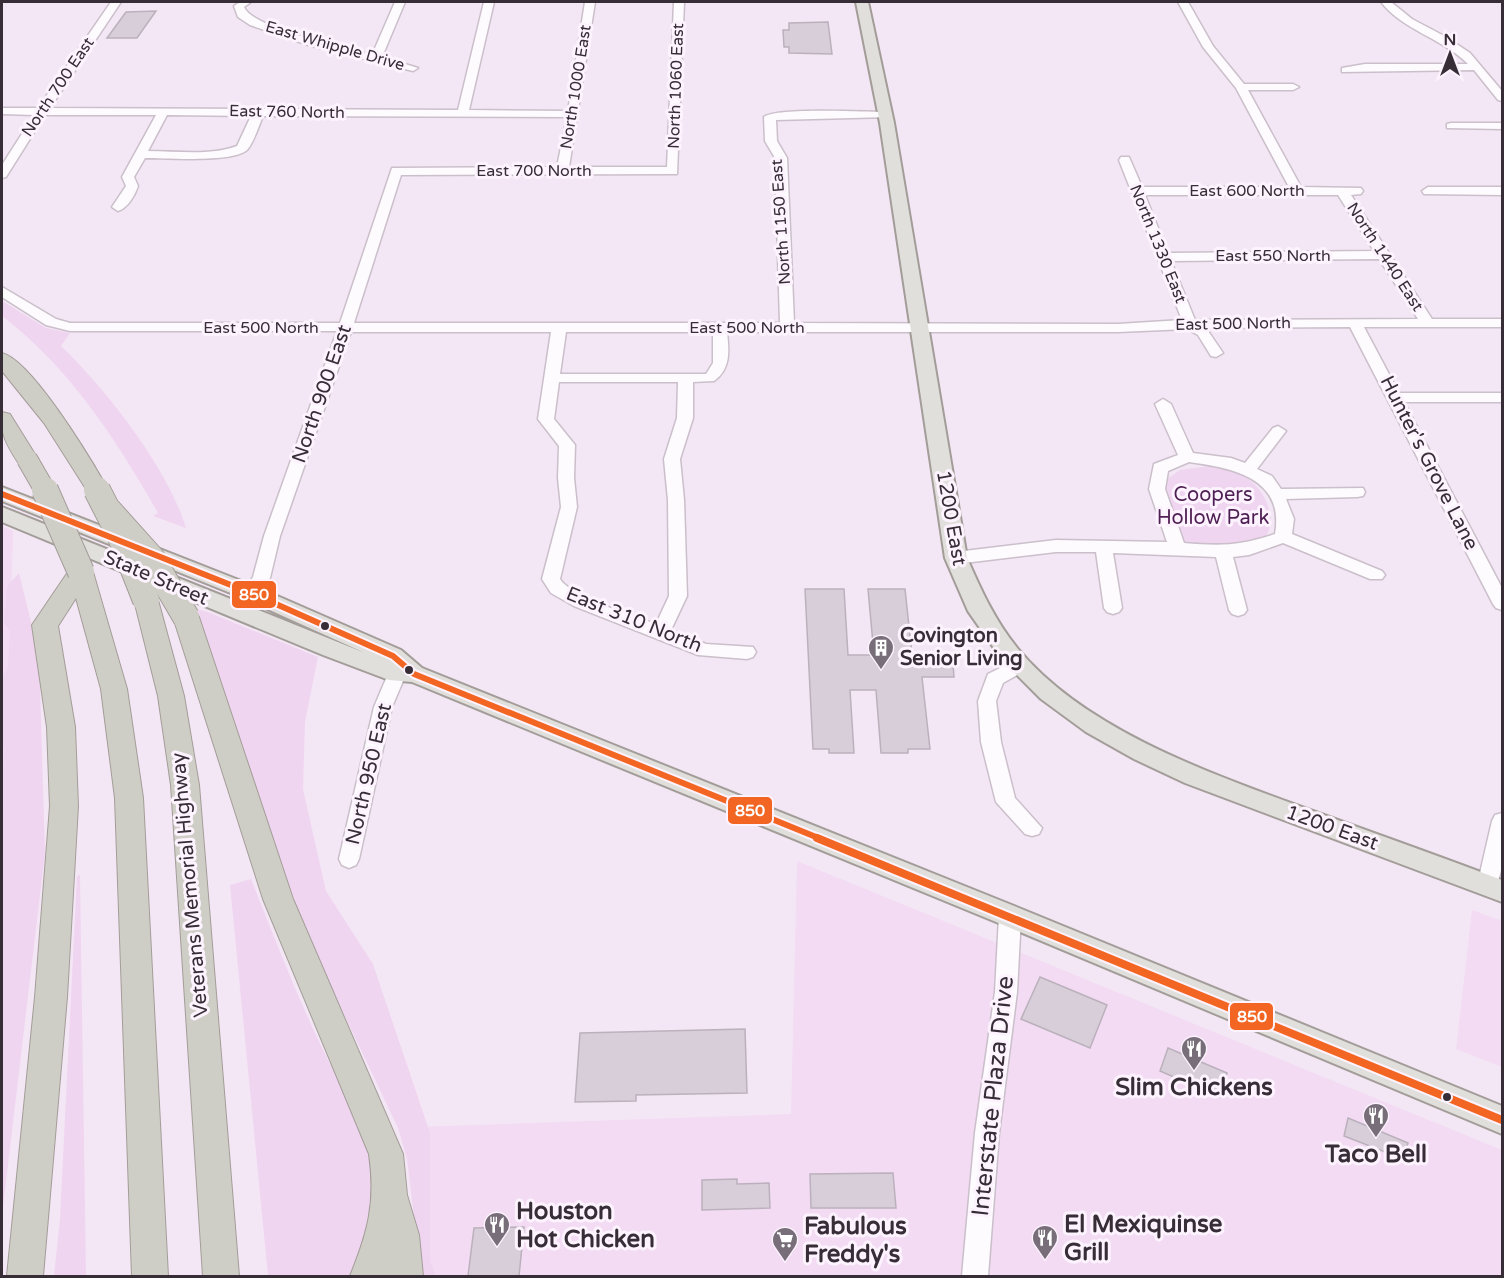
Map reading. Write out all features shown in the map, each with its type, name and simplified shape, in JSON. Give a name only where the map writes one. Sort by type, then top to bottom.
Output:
[{"type":"highway","name":"Veterans Memorial Highway","points":[[2,359],[71,443],[108,510],[146,600],[171,696],[185,784],[221,1276]]},
{"type":"highway","points":[[2,419],[47,493],[81,572],[114,689],[129,798],[150,1276]]},
{"type":"highway","points":[[108,510],[152,559],[186,617],[278,899],[386,1154],[391,1197],[401,1235],[405,1276]]},
{"type":"highway","points":[[26,1276],[51,996],[64,806],[61,727],[45,625],[81,572]]},
{"type":"highway","points":[[368,1276],[387,1229],[391,1197]]},
{"type":"main road","name":"1200 East","points":[[862,2],[886,115],[956,558],[971,599],[987,626],[1020,665],[1051,694],[1092,725],[1157,761],[1203,781],[1495,888]]},
{"type":"main road","name":"State Street","points":[[2,494],[249,592],[401,668]]},
{"type":"main road","name":"State Street","points":[[2,514],[237,612],[401,668],[1503,1120]]},
{"type":"street","name":"North 700 East","points":[[2,174],[116,2]]},
{"type":"street","name":"East Whipple Drive","points":[[246,2],[239,6],[242,15],[254,23],[312,43],[413,68]]},
{"type":"street","points":[[376,57],[400,2]]},
{"type":"street","points":[[463,113],[489,2]]},
{"type":"street","name":"North 1000 East","points":[[562,171],[590,2]]},
{"type":"street","name":"North 1060 East","points":[[672,171],[679,2]]},
{"type":"street","points":[[1183,2],[1208,47],[1241,87],[1297,191]]},
{"type":"street","points":[[1386,2],[1396,14],[1450,43],[1476,67],[1503,98]]},
{"type":"street","points":[[1346,70],[1365,67],[1476,67]]},
{"type":"street","points":[[1241,87],[1293,87]]},
{"type":"street","name":"East 760 North","points":[[2,111],[573,114]]},
{"type":"street","points":[[118,207],[129,194],[132,186],[129,177],[164,111]]},
{"type":"street","points":[[140,154],[221,154],[237,151],[242,148],[259,112]]},
{"type":"street","name":"North 1150 East","points":[[787,328],[781,158],[771,141],[770,117],[886,115]]},
{"type":"street","points":[[1451,126],[1503,126]]},
{"type":"street","name":"North 1330 East","points":[[1125,160],[1191,325],[1203,332],[1216,353]]},
{"type":"street","name":"East 700 North","points":[[396,171],[672,171]]},
{"type":"street","name":"North 900 East","points":[[237,612],[261,578],[272,536],[345,328],[396,171]]},
{"type":"street","name":"East 600 North","points":[[1137,191],[1357,191]]},
{"type":"street","name":"North 1440 East","points":[[1342,191],[1427,322]]},
{"type":"street","points":[[1428,191],[1503,191]]},
{"type":"street","name":"East 550 North","points":[[1164,257],[1383,255]]},
{"type":"street","name":"East 500 North","points":[[2,291],[61,326],[720,329],[1118,328],[1355,322],[1503,323]]},
{"type":"street","name":"Hunter's Grove Lane","points":[[1355,322],[1496,579],[1503,604]]},
{"type":"street","points":[[559,328],[552,378],[709,378],[721,367],[720,329]]},
{"type":"street","name":"East 310 North","points":[[552,378],[546,419],[567,445],[566,478],[569,507],[551,579],[557,589],[580,602],[705,650],[747,652]]},
{"type":"street","points":[[662,633],[678,596],[676,500],[672,459],[685,418],[686,378]]},
{"type":"street","points":[[1395,398],[1503,397]]},
{"type":"street","points":[[1162,404],[1187,457]]},
{"type":"street","points":[[1248,470],[1278,431]]},
{"type":"street","points":[[1177,548],[1157,489],[1160,468],[1187,457],[1231,463],[1266,480],[1276,494],[1286,519],[1283,537]]},
{"type":"street","points":[[1276,494],[1357,492]]},
{"type":"street","points":[[956,558],[1056,546],[1177,548],[1223,552],[1249,549],[1283,537],[1376,575]]},
{"type":"street","points":[[1103,546],[1113,608]]},
{"type":"street","points":[[1223,552],[1238,610]]},
{"type":"street","points":[[1020,665],[995,680],[987,701],[991,742],[1006,802],[1032,828]]},
{"type":"street","name":"North 950 East","points":[[349,859],[383,707],[401,668]]},
{"type":"street","points":[[1495,888],[1503,821]]},
{"type":"street","name":"Interstate Plaza Drive","points":[[975,1276],[987,1133],[1006,992],[1010,916]]},
{"type":"shaded area","points":[[2,526],[13,531],[2,1028]]},
{"type":"shaded area","points":[[797,861],[1502,1150],[1502,1276],[426,1276],[416,1127],[791,1114]]},
{"type":"shaded area","points":[[1472,910],[1502,921],[1502,1067],[1456,1049]]},
{"type":"green space","points":[[2,301],[46,328],[70,333],[61,346],[97,384],[134,431],[165,480],[186,528],[153,516],[158,513],[90,406],[49,358],[2,316]]},
{"type":"green space","name":"Coopers Hollow Park","points":[[1209,466],[1226,469],[1247,478],[1265,498],[1269,508],[1270,528],[1266,536],[1258,542],[1247,546],[1225,547],[1187,544],[1183,539],[1169,504],[1167,479],[1180,470]]},
{"type":"green space","points":[[19,573],[31,622],[40,685],[45,853],[2,1216],[4,747],[2,746],[2,679],[8,666],[10,631],[4,623],[7,586]]},
{"type":"green space","points":[[192,608],[208,612],[318,657],[305,722],[303,789],[326,891],[373,964],[430,1133],[430,1261],[436,1276],[421,1276],[407,1159],[398,1128],[320,964],[253,796]]},
{"type":"green space","points":[[80,875],[86,1276],[54,1276],[60,1218],[77,876]]},
{"type":"green space","points":[[251,879],[299,996],[349,1102],[370,1155],[374,1183],[372,1211],[366,1239],[351,1276],[268,1276],[230,885]]},
{"type":"building","points":[[156,11],[137,38],[107,38],[126,12]]},
{"type":"building","points":[[828,22],[832,54],[789,53],[789,47],[784,47],[783,30],[789,30],[789,23]]},
{"type":"building","name":"Covington Senior Living","points":[[805,589],[844,589],[848,655],[874,655],[868,589],[905,589],[913,664],[953,664],[954,677],[922,677],[930,749],[908,749],[908,753],[881,753],[876,690],[850,690],[854,753],[829,753],[829,749],[813,749]]},
{"type":"building","points":[[1040,977],[1107,1005],[1090,1048],[1021,1019]]},
{"type":"building","points":[[745,1029],[747,1093],[636,1095],[636,1101],[575,1102],[580,1033]]},
{"type":"building","name":"Slim Chickens","points":[[1168,1048],[1227,1073],[1220,1097],[1160,1071]]},
{"type":"building","name":"Taco Bell","points":[[1348,1118],[1408,1143],[1407,1146],[1413,1149],[1411,1162],[1344,1136]]},
{"type":"building","points":[[893,1173],[896,1208],[811,1208],[810,1174]]},
{"type":"building","points":[[737,1179],[737,1184],[769,1183],[770,1208],[702,1210],[702,1180]]},
{"type":"building","name":"Houston Hot Chicken","points":[[524,1227],[519,1276],[468,1276],[474,1228]]},
{"type":"transit line","name":"850","points":[[2,494],[251,593],[393,656],[414,674],[1010,916],[1502,1120]]},
{"type":"place","name":"Covington Senior Living","points":[[881,671]]},
{"type":"place","name":"Slim Chickens","points":[[1194,1072]]},
{"type":"place","name":"Taco Bell","points":[[1376,1139]]},
{"type":"place","name":"Houston Hot Chicken","points":[[497,1248]]},
{"type":"place","name":"El Mexiquinse Grill","points":[[1045,1261]]},
{"type":"place","name":"Fabulous Freddy's","points":[[785,1263]]}]
